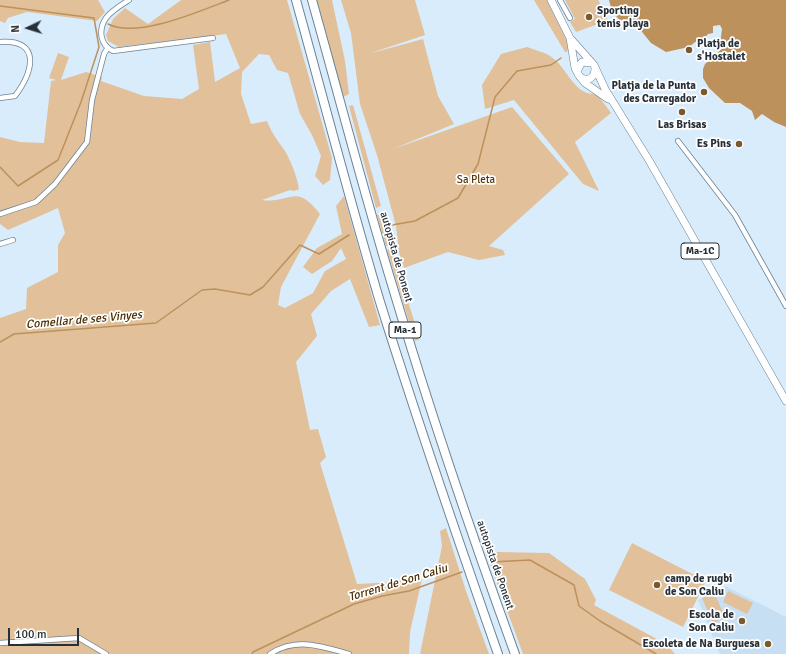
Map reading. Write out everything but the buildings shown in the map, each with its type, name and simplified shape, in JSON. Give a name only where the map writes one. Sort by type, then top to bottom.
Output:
[{"type":"highway","name":"Ma-1","points":[[296,0],[353,208],[394,347],[498,654]]},
{"type":"highway","name":"autopista de Ponent","points":[[312,0],[364,187],[413,353],[457,490],[515,654]]},
{"type":"main road","name":"Ma-1C","points":[[551,0],[570,38],[594,66],[602,83],[786,400]]},
{"type":"main road","name":"Ma-1C","points":[[570,38],[575,68],[579,74],[589,86],[615,104]]},
{"type":"main road","points":[[582,62],[594,66],[595,74],[591,78],[585,79],[579,74],[582,62]]},
{"type":"street","points":[[129,0],[106,19],[101,32],[101,39],[107,49],[119,52],[213,38]]},
{"type":"street","points":[[560,0],[570,18]]},
{"type":"street","points":[[0,42],[12,41],[20,44],[28,53],[31,66],[25,82],[15,96],[0,98]]},
{"type":"street","points":[[0,214],[36,202],[55,184],[87,142],[92,100],[104,54],[107,49]]},
{"type":"street","points":[[678,141],[735,215],[786,306]]},
{"type":"street","points":[[0,244],[13,240]]},
{"type":"street","points":[[0,643],[79,638],[106,654]]},
{"type":"street","points":[[270,654],[293,644],[311,645],[348,654]]},
{"type":"shaded area","points":[[609,0],[786,0],[786,127],[774,122],[762,114],[755,120],[752,111],[740,103],[725,103],[709,88],[703,78],[703,69],[705,64],[724,47],[720,44],[722,29],[720,25],[713,26],[713,33],[708,34],[702,41],[695,42],[689,47],[666,52],[651,43],[638,27],[626,28],[612,11]]},
{"type":"shaded area","name":"Escola de Son Caliu","points":[[725,586],[786,617],[786,654],[720,654],[698,600]]},
{"type":"green space","points":[[0,0],[98,0],[105,12],[97,21],[27,12],[8,18],[5,23],[0,21]]},
{"type":"green space","points":[[181,0],[287,0],[332,158],[330,180],[323,185],[315,176],[321,156],[312,135],[300,114],[288,73],[277,70],[269,55],[259,54],[242,72],[241,94],[251,124],[267,121],[289,159],[299,189],[294,191],[290,190],[262,200],[280,199],[293,196],[299,197],[312,204],[320,214],[281,287],[278,305],[285,308],[313,293],[325,271],[346,259],[341,248],[332,261],[312,274],[303,267],[317,248],[342,234],[336,206],[344,196],[380,325],[369,327],[350,279],[331,291],[311,314],[317,336],[296,362],[310,430],[318,429],[326,457],[320,463],[357,584],[397,582],[412,576],[422,579],[410,632],[409,654],[0,654],[0,318],[26,309],[27,288],[58,272],[58,245],[65,233],[58,208],[8,230],[0,224],[0,137],[20,142],[44,143],[51,81],[56,80],[49,78],[58,53],[69,57],[61,80],[86,72],[102,77],[101,81],[144,96],[182,99],[199,89],[193,45],[210,42],[215,82],[240,68],[226,34],[119,47],[108,41],[106,35],[113,19],[125,8],[148,24]]},
{"type":"green space","points":[[317,0],[332,0],[345,61],[349,94],[343,97]]},
{"type":"green space","name":"Sa Pleta","points":[[341,0],[415,0],[425,35],[368,54],[423,39],[438,96],[454,124],[393,149],[512,107],[569,174],[489,246],[503,250],[505,255],[479,260],[448,252],[404,268],[399,252],[396,226],[377,155],[360,104],[351,33]]},
{"type":"green space","points":[[534,0],[547,0],[567,41],[569,48],[567,52],[565,52]]},
{"type":"green space","name":"Sporting tenis playa","points":[[565,0],[598,0],[601,5],[600,8],[602,14],[609,20],[576,32],[570,22],[575,19]]},
{"type":"green space","points":[[527,47],[542,52],[556,61],[576,86],[589,93],[597,94],[611,113],[575,142],[599,191],[583,184],[514,100],[485,109],[482,85],[501,54]]},
{"type":"green space","points":[[353,105],[381,206],[376,208],[349,106]]},
{"type":"green space","points":[[384,213],[387,223],[389,246],[386,246],[377,215]]},
{"type":"green space","points":[[391,249],[420,339],[415,341],[387,250]]},
{"type":"green space","points":[[446,528],[466,591],[489,654],[420,654],[442,546],[440,531]]},
{"type":"green space","name":"camp de rugbi de Son Caliu","points":[[632,543],[706,581],[683,627],[609,590]]},
{"type":"green space","points":[[486,553],[549,553],[585,579],[596,600],[594,605],[666,644],[675,654],[523,654]]},
{"type":"green space","points":[[728,591],[753,603],[747,614],[723,602]]},
{"type":"green space","points":[[715,594],[725,618],[713,623],[702,598]]},
{"type":"waterway","points":[[108,24],[120,28],[151,26],[168,22],[229,0]]},
{"type":"waterway","points":[[0,6],[94,18],[99,47],[81,102],[58,160],[18,186],[0,167]]},
{"type":"waterway","name":"Comellar de ses Vinyes","points":[[386,226],[415,221],[458,198],[478,164],[495,97],[517,71],[551,65],[561,58]]},
{"type":"waterway","name":"Comellar de ses Vinyes","points":[[0,342],[14,334],[156,323],[202,290],[215,289],[250,295],[263,287],[300,245],[319,254],[349,235]]},
{"type":"waterway","name":"Torrent de Son Caliu","points":[[491,562],[530,560],[574,585],[579,606],[600,621],[656,654]]},
{"type":"waterway","name":"Torrent de Son Caliu","points":[[252,654],[253,652],[354,604],[382,596],[409,591],[462,572]]},
{"type":"place","name":"Sporting tenis playa","points":[[589,17]]},
{"type":"place","name":"Platja de s'Hostalet","points":[[689,50]]},
{"type":"place","name":"Platja de la Punta des Carregador","points":[[704,92]]},
{"type":"place","name":"Las Brisas","points":[[682,112]]},
{"type":"place","name":"Es Pins","points":[[739,144]]},
{"type":"place","name":"camp de rugbi de Son Caliu","points":[[657,585]]},
{"type":"place","name":"Escola de Son Caliu","points":[[742,621]]},
{"type":"place","name":"Escoleta de Na Burguesa","points":[[768,644]]}]
